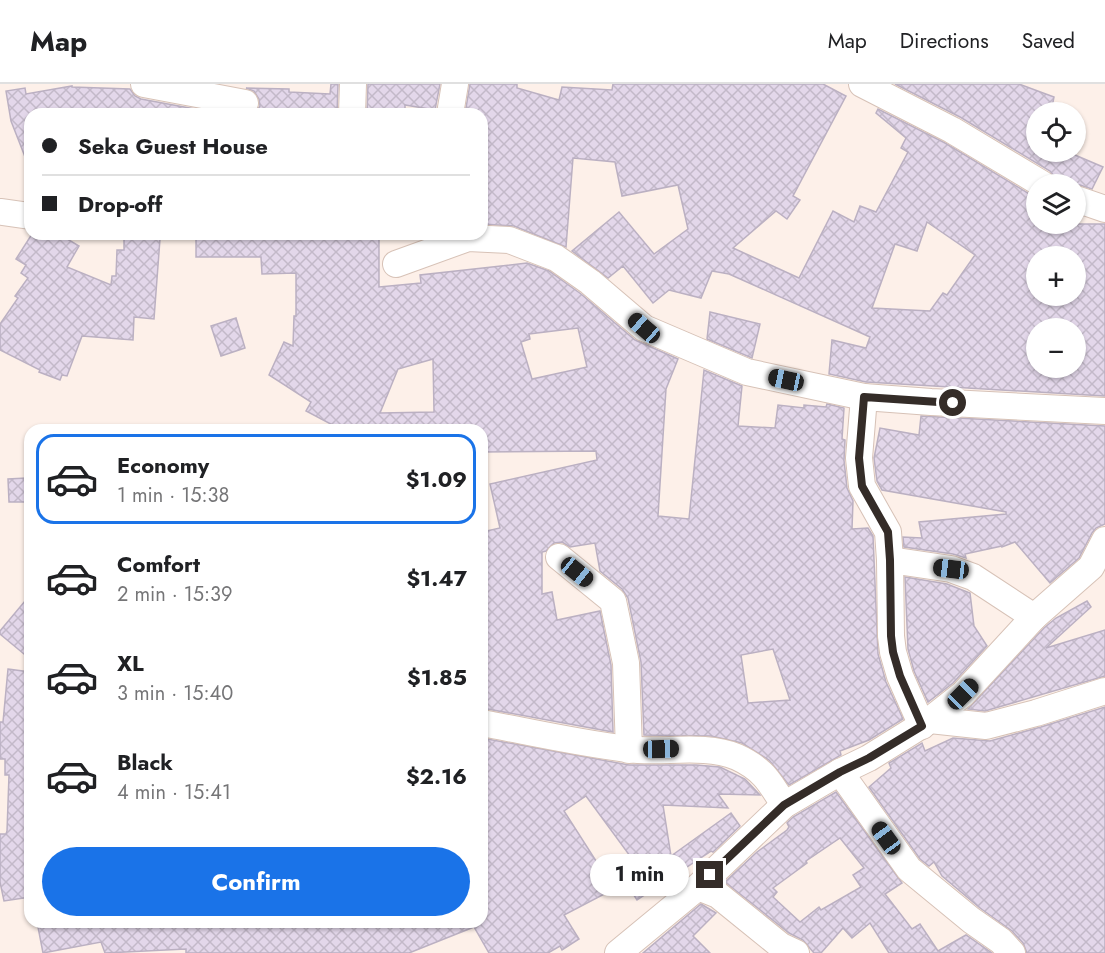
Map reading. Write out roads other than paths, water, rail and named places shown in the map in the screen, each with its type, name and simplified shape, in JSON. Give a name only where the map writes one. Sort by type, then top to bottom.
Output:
[{"type":"street","points":[[144,84],[245,100]]},
{"type":"street","points":[[352,108],[353,84]]},
{"type":"street","points":[[451,108],[455,84]]},
{"type":"street","points":[[862,84],[952,130],[1026,174]]},
{"type":"street","points":[[1086,202],[1105,209]]},
{"type":"street","points":[[2,212],[24,215]]},
{"type":"street","points":[[488,239],[509,240],[556,258],[590,282],[644,328],[747,372],[864,397],[1105,411]]},
{"type":"street","points":[[396,264],[462,240]]},
{"type":"street","points":[[864,397],[859,458],[862,486],[888,532],[893,652],[900,676],[926,723]]},
{"type":"street","points":[[618,953],[698,887],[784,805],[869,758],[926,723],[963,694],[1034,617],[1090,567],[1105,540]]},
{"type":"street","points":[[559,557],[613,601],[626,663],[629,750]]},
{"type":"street","points":[[890,560],[951,569],[973,577],[1034,617]]},
{"type":"street","points":[[926,723],[986,726],[1105,691]]},
{"type":"street","points":[[488,724],[629,750],[677,749],[727,754],[739,758],[766,775],[784,805]]},
{"type":"street","points":[[840,772],[909,869],[971,920],[1001,941],[1012,953]]},
{"type":"street","points":[[698,887],[718,895],[781,946],[796,953]]}]
